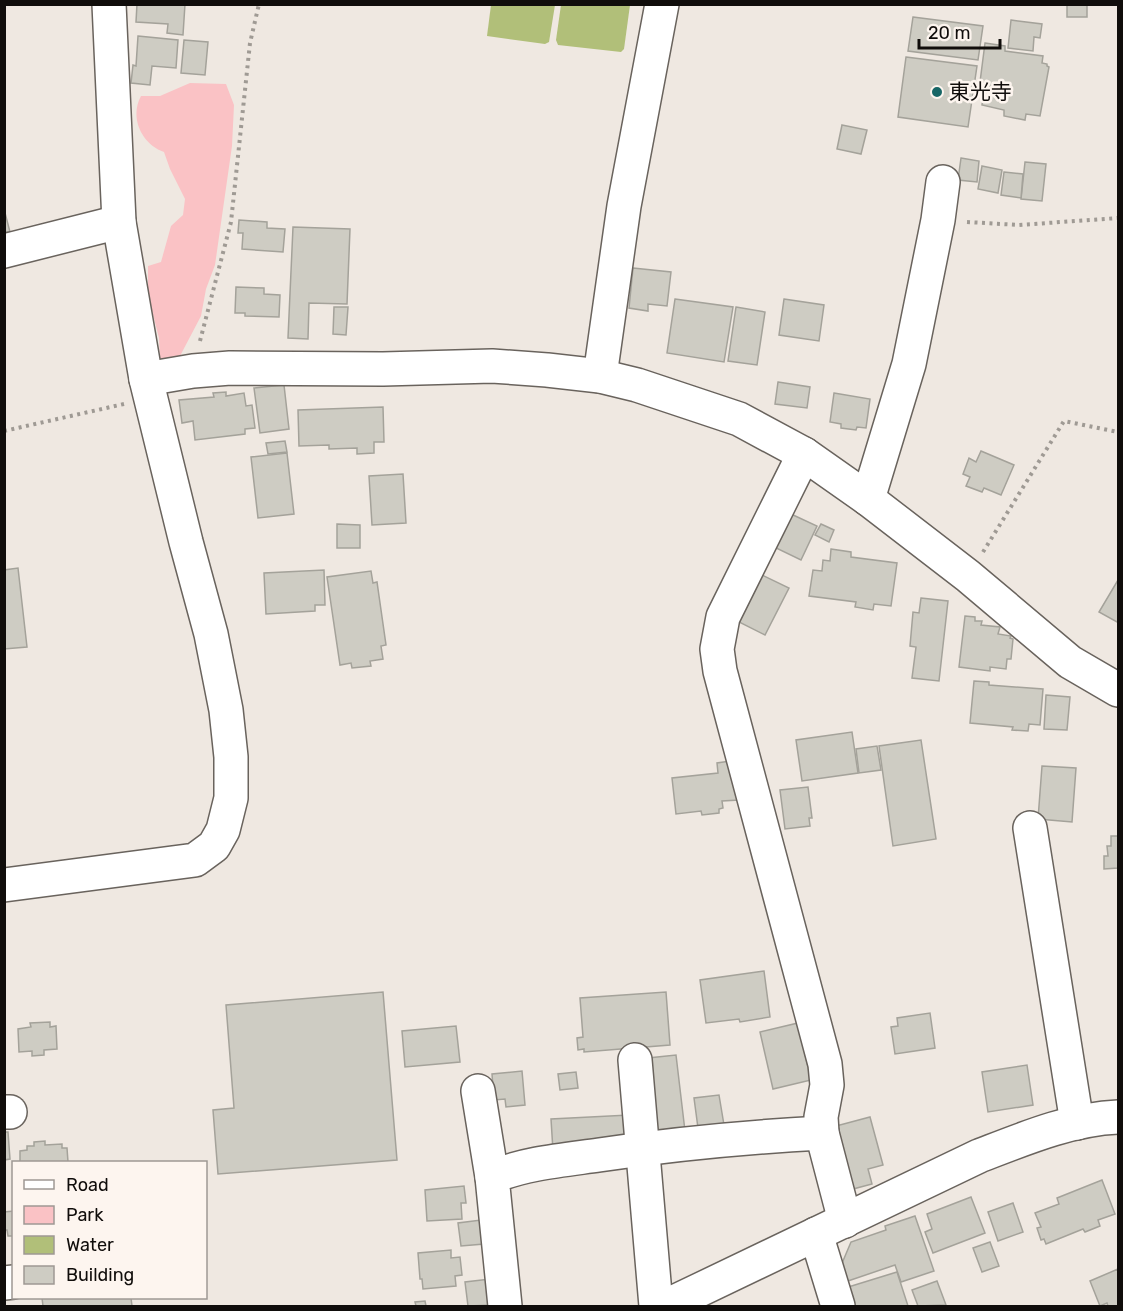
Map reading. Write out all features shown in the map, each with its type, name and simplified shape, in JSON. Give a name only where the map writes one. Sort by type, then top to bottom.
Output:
[{"type":"street","points":[[4,885],[195,860],[214,846],[223,830],[231,798],[231,757],[225,701],[211,634],[149,388],[119,222],[110,4]]},
{"type":"street","points":[[600,376],[624,206],[662,4]]},
{"type":"street","points":[[868,499],[909,364],[938,220],[943,182]]},
{"type":"street","points":[[4,251],[119,222]]},
{"type":"street","points":[[149,388],[193,371],[230,368],[384,369],[492,366],[600,376],[636,385],[738,419],[804,454],[868,499],[968,576],[1070,662],[1119,690]]},
{"type":"street","points":[[804,454],[723,617],[717,649],[720,671],[825,1065],[827,1085],[821,1117],[838,1306]]},
{"type":"street","points":[[1030,828],[1077,1123]]},
{"type":"street","points":[[635,1060],[656,1306]]},
{"type":"street","points":[[478,1091],[492,1177],[505,1306]]},
{"type":"street","points":[[666,1306],[979,1156],[1023,1139],[1077,1123],[1119,1117]]},
{"type":"street","points":[[492,1177],[514,1168],[644,1148],[761,1136],[822,1133]]},
{"type":"path","points":[[193,371],[231,222],[250,43],[259,4]]},
{"type":"path","points":[[938,220],[1020,225],[1119,218]]},
{"type":"path","points":[[4,431],[149,388]]},
{"type":"path","points":[[968,576],[1064,421],[1119,432]]},
{"type":"green space","points":[[190,83],[226,84],[234,105],[232,146],[215,265],[206,289],[201,316],[180,356],[170,363],[160,358],[159,338],[148,295],[148,266],[161,262],[171,226],[183,215],[185,199],[164,152],[144,137],[136,113],[141,96],[160,96]]},
{"type":"water","points":[[491,5],[555,5],[549,42],[545,44],[487,36]]},
{"type":"water","points":[[561,5],[630,5],[624,49],[621,52],[558,45],[556,40]]},
{"type":"building","points":[[137,4],[185,4],[183,35],[167,33],[168,24],[136,22]]},
{"type":"building","points":[[1067,4],[1087,4],[1087,17],[1067,17]]},
{"type":"building","points":[[913,17],[983,26],[978,60],[908,51]]},
{"type":"building","points":[[1011,20],[1042,24],[1040,38],[1034,37],[1033,51],[1008,48]]},
{"type":"building","points":[[138,36],[178,40],[176,68],[152,66],[150,85],[131,83],[133,65],[136,66]]},
{"type":"building","points":[[184,40],[208,42],[205,75],[181,73]]},
{"type":"building","points":[[985,43],[1005,46],[1005,51],[1043,56],[1042,63],[1049,67],[1040,116],[1026,114],[1025,120],[1004,116],[1004,110],[982,105],[985,84],[980,82]]},
{"type":"building","name":"東光寺","points":[[906,57],[977,66],[968,127],[898,117]]},
{"type":"building","points":[[842,125],[867,130],[861,154],[837,149]]},
{"type":"building","points":[[961,158],[979,161],[977,182],[958,180]]},
{"type":"building","points":[[1025,162],[1046,164],[1042,201],[1021,199]]},
{"type":"building","points":[[982,166],[1002,170],[998,193],[978,189]]},
{"type":"building","points":[[1004,172],[1023,174],[1021,198],[1001,195]]},
{"type":"building","points":[[4,209],[10,232],[4,232]]},
{"type":"building","points":[[239,220],[267,222],[267,228],[285,229],[283,252],[242,249],[243,233],[238,233]]},
{"type":"building","points":[[293,227],[350,229],[347,304],[309,303],[308,339],[288,338]]},
{"type":"building","points":[[633,268],[671,272],[667,306],[648,304],[648,311],[629,308]]},
{"type":"building","points":[[236,287],[264,288],[264,294],[280,295],[279,317],[245,316],[245,313],[235,313]]},
{"type":"building","points":[[675,299],[733,307],[724,362],[667,353]]},
{"type":"building","points":[[784,299],[824,305],[819,341],[779,335]]},
{"type":"building","points":[[334,307],[348,307],[346,335],[333,334]]},
{"type":"building","points":[[736,307],[765,312],[757,365],[728,361]]},
{"type":"building","points":[[778,382],[810,387],[807,408],[775,404]]},
{"type":"building","points":[[284,385],[289,429],[260,433],[254,388]]},
{"type":"building","points":[[226,392],[226,396],[244,393],[246,406],[252,405],[255,428],[245,429],[245,434],[195,440],[193,421],[182,423],[179,400],[214,397],[213,393]]},
{"type":"building","points":[[834,393],[870,399],[866,428],[857,427],[856,430],[841,428],[841,424],[830,422]]},
{"type":"building","points":[[383,407],[384,442],[374,442],[374,453],[357,454],[357,448],[329,449],[329,445],[299,446],[298,410]]},
{"type":"building","points":[[285,441],[287,452],[268,454],[266,443]]},
{"type":"building","points":[[981,451],[1014,465],[1001,495],[984,488],[982,492],[966,486],[970,477],[963,474],[969,458],[976,462]]},
{"type":"building","points":[[287,453],[294,514],[258,518],[251,457]]},
{"type":"building","points":[[403,474],[406,523],[372,525],[369,476]]},
{"type":"building","points":[[791,514],[817,526],[801,560],[774,547]]},
{"type":"building","points":[[337,524],[360,525],[360,548],[337,548]]},
{"type":"building","points":[[821,524],[834,530],[829,542],[815,535]]},
{"type":"building","points":[[831,549],[851,552],[851,557],[897,563],[891,606],[874,604],[873,610],[855,607],[856,602],[809,596],[813,570],[822,571],[823,560],[830,561]]},
{"type":"building","points":[[18,568],[27,647],[4,649],[4,570]]},
{"type":"building","points":[[324,570],[325,605],[315,605],[315,611],[266,614],[264,573]]},
{"type":"building","points":[[371,571],[373,583],[377,582],[386,645],[381,646],[383,659],[370,661],[371,666],[352,668],[351,663],[340,665],[327,577]]},
{"type":"building","points":[[760,574],[789,588],[765,635],[737,621]]},
{"type":"building","points":[[1118,580],[1118,620],[1117,622],[1099,612]]},
{"type":"building","points":[[921,598],[948,601],[939,681],[912,678],[916,647],[910,646],[913,612],[919,613]]},
{"type":"building","points":[[965,616],[975,617],[975,621],[982,621],[981,625],[1000,627],[998,634],[1011,636],[1010,638],[1013,639],[1011,659],[1007,659],[1006,669],[990,667],[990,671],[959,667]]},
{"type":"building","points":[[974,681],[989,682],[989,685],[1043,689],[1040,725],[1029,724],[1028,731],[1012,730],[1013,727],[970,723]]},
{"type":"building","points":[[1046,695],[1070,697],[1067,730],[1044,729]]},
{"type":"building","points":[[852,732],[858,773],[802,781],[796,740]]},
{"type":"building","points":[[921,740],[936,839],[893,846],[879,746]]},
{"type":"building","points":[[877,746],[881,770],[859,773],[856,749]]},
{"type":"building","points":[[730,761],[739,800],[722,801],[723,808],[719,809],[719,813],[702,815],[701,811],[676,814],[672,778],[718,773],[717,763]]},
{"type":"building","points":[[1042,766],[1076,768],[1072,822],[1038,819]]},
{"type":"building","points":[[808,787],[812,818],[809,818],[810,826],[785,829],[780,790]]},
{"type":"building","points":[[1111,836],[1118,836],[1118,868],[1104,869],[1104,856],[1108,856],[1107,846],[1111,846]]},
{"type":"building","points":[[764,971],[770,1017],[740,1022],[739,1019],[706,1023],[700,980]]},
{"type":"building","points":[[383,992],[397,1160],[218,1174],[213,1110],[234,1108],[226,1005]]},
{"type":"building","points":[[666,992],[670,1045],[584,1052],[584,1049],[578,1050],[577,1038],[583,1037],[580,998]]},
{"type":"building","points":[[930,1013],[935,1048],[895,1054],[891,1027],[898,1026],[897,1018]]},
{"type":"building","points":[[50,1022],[50,1027],[56,1026],[57,1049],[44,1050],[44,1055],[32,1056],[32,1051],[19,1052],[18,1029],[31,1027],[30,1023]]},
{"type":"building","points":[[798,1023],[811,1080],[773,1089],[760,1032]]},
{"type":"building","points":[[456,1026],[460,1062],[405,1067],[402,1031]]},
{"type":"building","points":[[676,1055],[685,1131],[652,1135],[648,1058]]},
{"type":"building","points":[[1027,1065],[1033,1105],[988,1112],[982,1072]]},
{"type":"building","points":[[522,1071],[525,1105],[506,1107],[505,1099],[494,1100],[492,1074]]},
{"type":"building","points":[[576,1072],[578,1088],[560,1090],[558,1074]]},
{"type":"building","points":[[719,1095],[724,1125],[698,1128],[694,1098]]},
{"type":"building","points":[[629,1115],[631,1146],[553,1151],[551,1119]]},
{"type":"building","points":[[870,1117],[883,1165],[868,1169],[872,1184],[853,1189],[836,1126]]},
{"type":"building","points":[[4,1132],[8,1132],[10,1159],[4,1160]]},
{"type":"building","points":[[45,1141],[45,1145],[62,1144],[62,1148],[67,1148],[68,1161],[20,1161],[20,1151],[27,1150],[27,1146],[34,1146],[34,1142]]},
{"type":"building","points":[[1102,1180],[1115,1214],[1098,1220],[1100,1226],[1085,1232],[1083,1229],[1046,1244],[1044,1239],[1041,1240],[1037,1228],[1041,1227],[1035,1213],[1059,1204],[1057,1198]]},
{"type":"building","points":[[464,1186],[466,1203],[461,1203],[462,1219],[427,1221],[425,1190]]},
{"type":"building","points":[[971,1197],[985,1233],[933,1253],[925,1232],[932,1229],[927,1214]]},
{"type":"building","points":[[1013,1203],[1023,1232],[998,1241],[988,1212]]},
{"type":"building","points":[[12,1211],[12,1236],[8,1236],[7,1230],[4,1230],[4,1212]]},
{"type":"building","points":[[915,1216],[934,1271],[901,1282],[895,1265],[845,1282],[840,1268],[851,1242],[886,1230],[885,1226]]},
{"type":"building","points":[[481,1220],[484,1244],[461,1246],[458,1223]]},
{"type":"building","points":[[990,1242],[999,1266],[982,1272],[973,1248]]},
{"type":"building","points":[[451,1250],[451,1258],[460,1257],[462,1275],[455,1276],[456,1286],[423,1289],[418,1253]]},
{"type":"building","points":[[1118,1269],[1118,1306],[1108,1306],[1107,1303],[1100,1306],[1090,1281]]},
{"type":"building","points":[[897,1272],[908,1306],[851,1306],[845,1288]]},
{"type":"building","points":[[490,1279],[493,1305],[468,1306],[465,1282]]},
{"type":"building","points":[[937,1281],[946,1305],[918,1306],[912,1290]]},
{"type":"building","points":[[42,1299],[131,1299],[132,1306],[43,1306]]},
{"type":"building","points":[[425,1301],[426,1306],[416,1306],[415,1302]]},
{"type":"place","name":"東光寺","points":[[937,92]]}]
